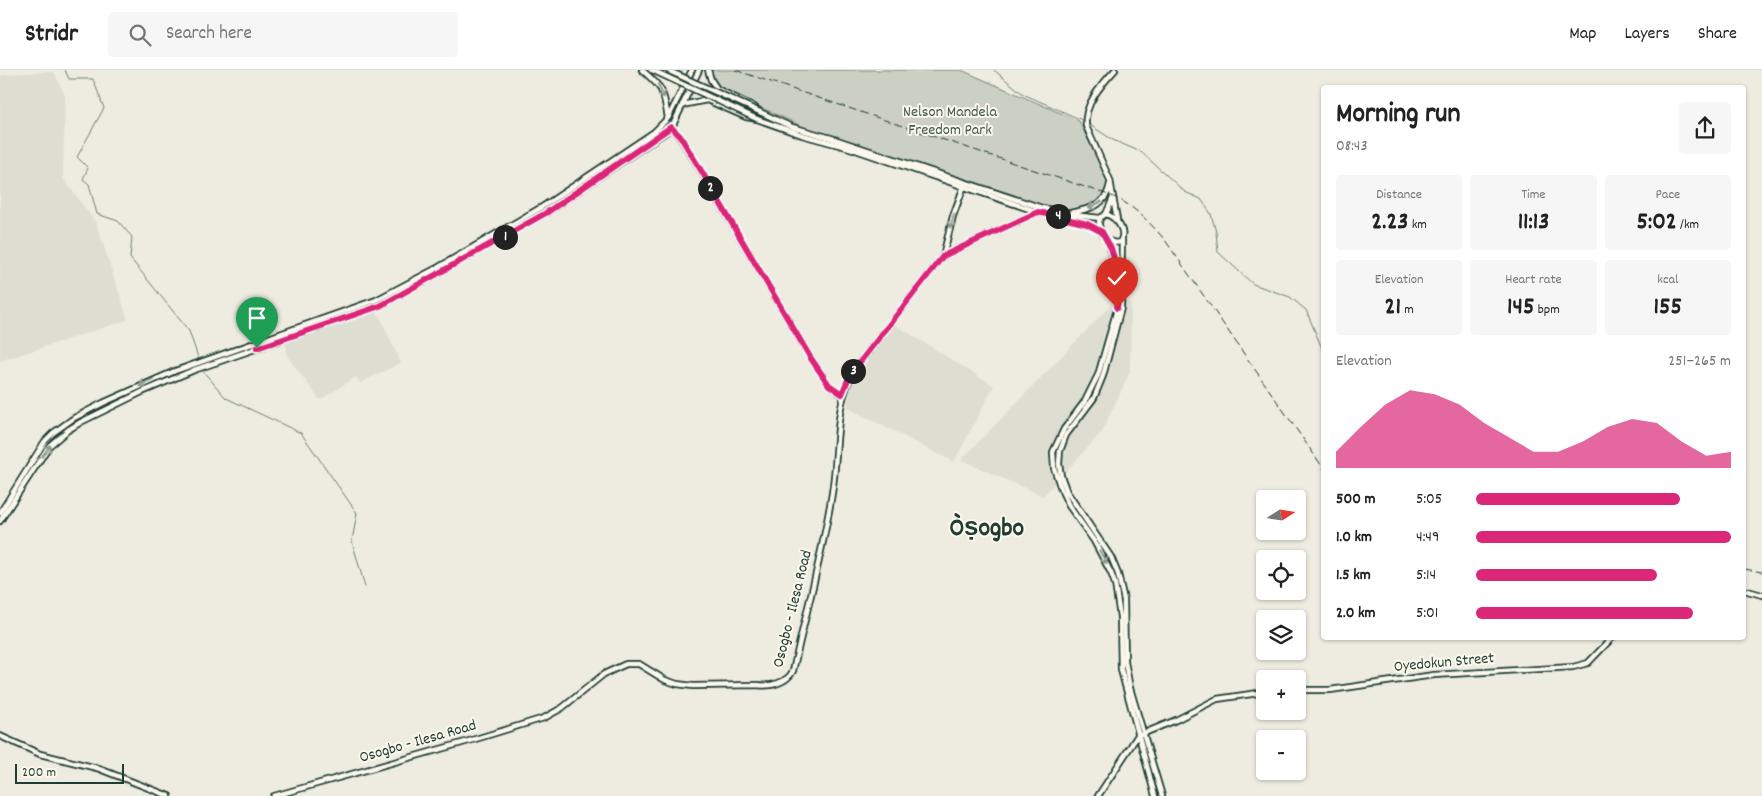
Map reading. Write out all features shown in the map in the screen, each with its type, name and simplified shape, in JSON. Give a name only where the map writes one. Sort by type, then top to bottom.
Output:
[{"type":"main road","points":[[642,70],[657,82],[662,90],[668,118]]},
{"type":"main road","points":[[652,70],[757,119],[802,135],[850,148],[1042,208],[1100,218]]},
{"type":"main road","points":[[667,70],[792,127],[831,138],[965,184],[1038,212],[1087,224],[1102,232]]},
{"type":"main road","points":[[0,513],[38,451],[53,432],[103,403],[139,386],[368,303],[399,289],[542,207],[654,132],[668,118],[692,70]]},
{"type":"main road","points":[[204,364],[380,306],[539,218],[671,127],[699,70]]},
{"type":"main road","points":[[708,70],[711,80],[717,89],[753,106],[760,112]]},
{"type":"main road","points":[[1115,70],[1093,98],[1086,122],[1110,180],[1117,220],[1122,231],[1121,308],[1104,376],[1094,398],[1066,435],[1060,451],[1059,469],[1067,492],[1111,557],[1118,574],[1125,607],[1126,668],[1139,735],[1162,796]]},
{"type":"main road","points":[[682,105],[707,100],[746,117],[757,119]]},
{"type":"main road","points":[[671,127],[680,136],[702,172],[810,357],[829,385],[842,394]]},
{"type":"main road","points":[[1066,213],[1087,209],[1104,200],[1108,193],[1110,180]]},
{"type":"main road","points":[[943,256],[953,216],[965,184]]},
{"type":"main road","points":[[1113,197],[1106,214],[1100,218],[1098,225],[1108,242],[1117,269],[1117,308],[1098,375],[1085,402],[1064,429],[1053,452],[1054,468],[1060,489],[1069,506],[1094,541],[1115,584],[1120,617],[1121,670],[1155,796]]},
{"type":"main road","name":"Osogbo - Ilesa Road","points":[[274,796],[460,744],[544,718],[562,708],[604,674],[626,664],[639,664],[671,683],[694,686],[765,686],[788,678],[793,672],[827,523],[834,481],[842,394],[849,377],[943,256],[1038,212]]},
{"type":"main road","points":[[1106,214],[1117,220]]},
{"type":"main road","points":[[1108,242],[1116,244],[1122,239]]},
{"type":"main road","points":[[0,521],[30,473],[56,439],[68,430],[105,410],[193,368]]},
{"type":"main road","points":[[1746,591],[1762,595]]},
{"type":"main road","name":"Oyedokun Street","points":[[1306,690],[1330,690],[1434,675],[1573,667],[1588,663],[1610,640]]},
{"type":"main road","points":[[1098,796],[1139,735],[1176,720],[1217,699],[1256,693]]},
{"type":"main road","points":[[0,736],[40,754],[97,768],[169,796]]},
{"type":"shaded area","points":[[54,72],[65,96],[63,178],[96,223],[128,320],[0,361],[0,76],[19,73]]},
{"type":"shaded area","points":[[1114,302],[1131,302],[1130,372],[1102,432],[1043,496],[961,460]]},
{"type":"shaded area","points":[[374,310],[380,317],[401,363],[360,383],[356,377],[320,400],[287,356],[286,342]]},
{"type":"shaded area","points":[[894,324],[994,386],[954,462],[848,408],[847,395],[851,381]]},
{"type":"green space","name":"Nelson Mandela Freedom Park","points":[[711,70],[961,70],[1079,121],[1112,189],[1107,200],[1087,209],[1065,212],[808,129],[723,90],[715,80]]},
{"type":"waterway","points":[[65,70],[69,79],[93,79],[104,108],[77,157],[88,168],[83,179],[89,184],[97,214],[118,221],[132,237],[130,258],[189,331],[201,366]]},
{"type":"waterway","points":[[994,70],[1023,94],[1084,121]]},
{"type":"waterway","points":[[1087,123],[1113,140],[1141,152],[1185,192],[1201,199],[1211,214],[1216,232],[1218,252],[1253,284],[1290,297],[1306,310],[1321,346]]},
{"type":"waterway","points":[[202,370],[226,398],[301,433],[357,513],[352,541],[365,587]]},
{"type":"railway","points":[[735,70],[1109,195],[1129,205],[1165,240],[1321,465]]},
{"type":"railway","points":[[1746,569],[1762,572]]},
{"type":"district","name":"Òṣogbo","points":[[987,529]]},
{"type":"route","points":[[257,348],[380,306],[564,202],[671,127],[680,136],[702,172],[810,357],[829,385],[842,394],[849,377],[856,367],[943,256],[1038,212],[1087,224],[1102,232],[1111,248],[1117,269],[1117,308]]}]
